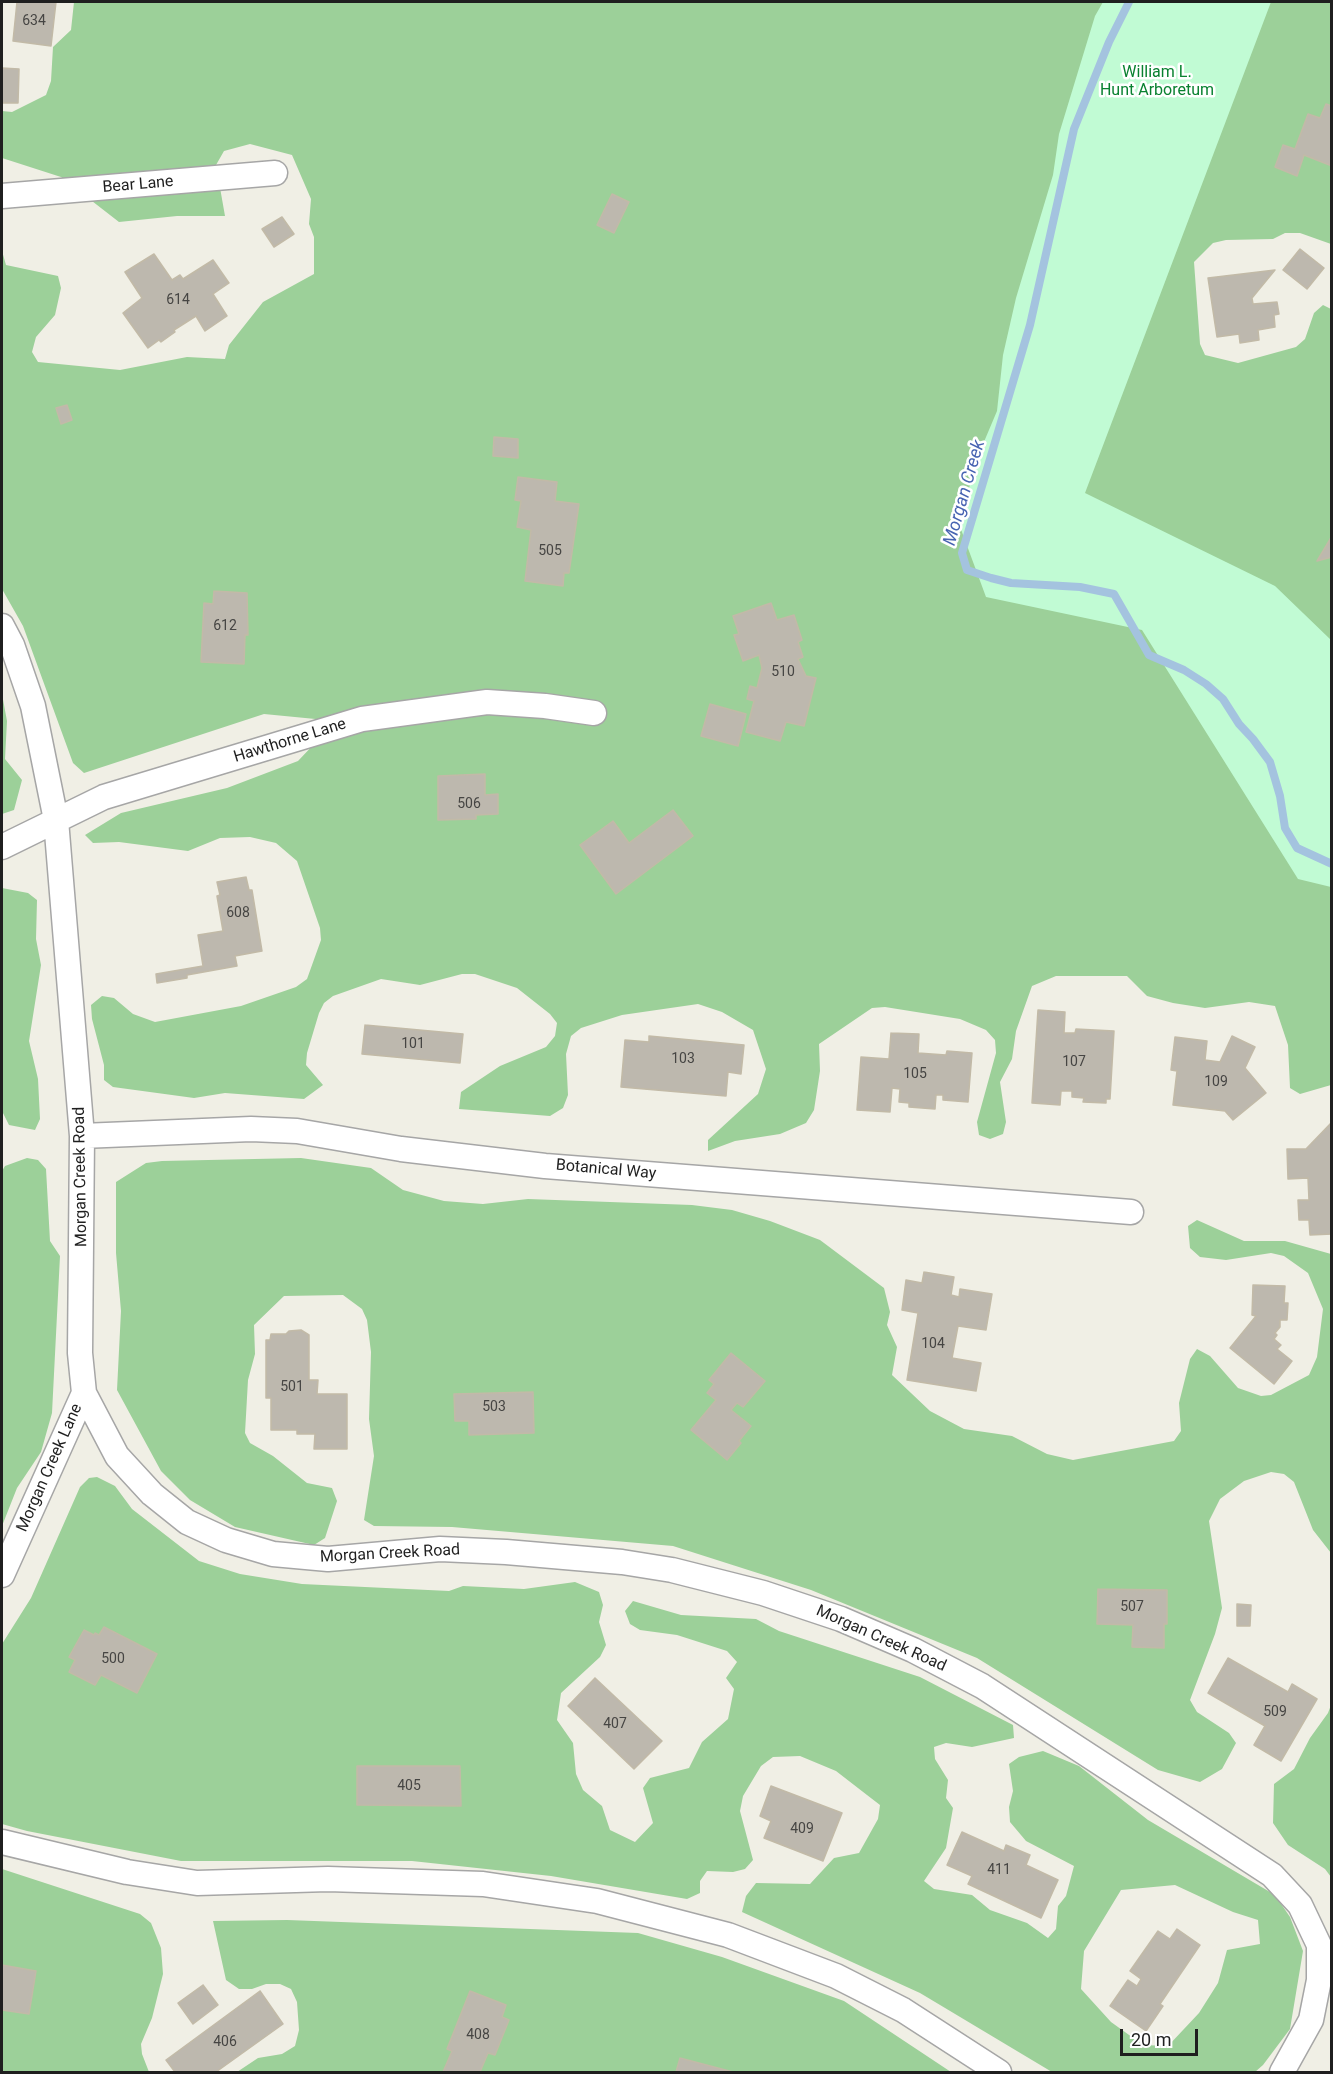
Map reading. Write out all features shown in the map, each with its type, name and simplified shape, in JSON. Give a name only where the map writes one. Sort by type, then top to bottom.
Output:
[{"type":"street","name":"Bear Lane","points":[[2,196],[275,173]]},
{"type":"street","name":"Morgan Creek Road","points":[[2,626],[12,645],[33,706],[56,820],[82,1136],[80,1353],[84,1393],[117,1456],[152,1494],[187,1522],[235,1542],[273,1554],[328,1559],[440,1549],[506,1552],[672,1570],[763,1593],[841,1619],[913,1650],[982,1686],[1272,1875],[1300,1905],[1325,1945],[1311,2020],[1282,2073]]},
{"type":"street","name":"Hawthorne Lane","points":[[2,848],[104,797],[362,719],[487,702],[545,706],[594,713]]},
{"type":"street","name":"Botanical Way","points":[[82,1136],[251,1129],[297,1131],[402,1149],[545,1166],[1131,1212]]},
{"type":"street","name":"Morgan Creek Lane","points":[[2,1575],[84,1393]]},
{"type":"street","points":[[2,1842],[127,1872],[197,1883],[328,1879],[483,1884],[597,1901],[728,1935],[836,1976],[903,2010],[999,2073]]},
{"type":"green space","points":[[74,2],[1331,2],[1331,244],[1300,233],[1285,233],[1273,239],[1226,240],[1213,243],[1194,262],[1200,344],[1205,355],[1238,363],[1296,347],[1305,339],[1314,313],[1323,305],[1331,309],[1331,1085],[1300,1094],[1290,1088],[1288,1045],[1275,1006],[1249,1002],[1205,1008],[1173,1003],[1147,996],[1127,976],[1056,976],[1032,986],[1016,1031],[1012,1059],[1000,1082],[1006,1122],[1003,1134],[990,1139],[979,1135],[977,1122],[996,1053],[995,1040],[986,1030],[960,1019],[885,1007],[872,1008],[819,1044],[820,1071],[814,1110],[806,1123],[780,1134],[735,1141],[708,1151],[708,1140],[758,1094],[766,1069],[753,1030],[722,1012],[698,1004],[622,1015],[581,1028],[571,1036],[566,1054],[568,1095],[563,1108],[550,1116],[459,1109],[461,1092],[500,1066],[546,1047],[555,1036],[557,1023],[550,1014],[517,988],[475,974],[462,974],[420,985],[381,979],[333,996],[324,1003],[319,1013],[307,1053],[306,1065],[323,1085],[304,1099],[225,1093],[194,1098],[113,1087],[104,1080],[104,1065],[92,1019],[91,1005],[102,996],[114,998],[133,1014],[155,1022],[241,1006],[296,987],[307,979],[321,940],[320,928],[297,861],[276,843],[250,837],[220,838],[188,851],[119,842],[93,843],[85,835],[121,813],[227,788],[298,761],[336,721],[264,714],[84,773],[73,763],[23,626],[2,589],[2,251],[6,265],[58,276],[61,288],[55,315],[36,337],[32,352],[38,362],[120,370],[187,357],[225,359],[229,345],[263,302],[314,274],[314,237],[309,224],[311,199],[292,155],[250,144],[224,151],[216,165],[225,216],[177,216],[119,222],[61,177],[2,158],[2,111],[12,112],[46,95],[51,81],[53,47],[71,30]]},
{"type":"green space","name":"William L. Hunt Arboretum","points":[[1103,2],[1271,2],[1085,493],[1275,586],[1331,640],[1331,887],[1298,879],[1142,630],[986,597],[959,524],[978,456],[997,411],[1003,355],[1016,298],[1053,175],[1059,134],[1095,16]]},
{"type":"green space","points":[[2,694],[7,721],[5,759],[22,780],[14,810],[2,814]]},
{"type":"green space","points":[[2,888],[28,893],[37,900],[36,939],[41,965],[29,1041],[38,1079],[40,1119],[35,1130],[9,1125],[2,1111]]},
{"type":"green space","points":[[27,1158],[38,1160],[46,1169],[50,1241],[60,1256],[52,1413],[41,1452],[17,1488],[2,1526],[2,1171],[5,1166]]},
{"type":"green space","points":[[301,1158],[371,1168],[403,1190],[444,1201],[483,1204],[528,1199],[692,1205],[732,1210],[770,1221],[820,1240],[884,1288],[890,1312],[887,1325],[897,1347],[892,1375],[930,1411],[964,1429],[1012,1436],[1047,1454],[1073,1460],[1174,1441],[1181,1431],[1179,1403],[1190,1359],[1197,1349],[1210,1356],[1238,1388],[1261,1396],[1271,1395],[1309,1375],[1317,1357],[1323,1309],[1308,1273],[1284,1256],[1271,1253],[1226,1260],[1200,1257],[1190,1248],[1188,1226],[1197,1220],[1244,1241],[1285,1241],[1331,1254],[1331,1553],[1313,1530],[1294,1482],[1284,1474],[1271,1472],[1244,1481],[1220,1499],[1209,1521],[1222,1608],[1215,1634],[1190,1700],[1197,1712],[1229,1733],[1236,1743],[1222,1769],[1200,1782],[1158,1770],[977,1658],[811,1590],[673,1546],[452,1527],[374,1526],[364,1520],[374,1456],[369,1419],[371,1352],[367,1320],[362,1309],[343,1295],[284,1296],[254,1325],[255,1354],[248,1380],[245,1433],[250,1443],[273,1456],[307,1483],[332,1488],[337,1501],[325,1538],[314,1545],[235,1527],[190,1500],[161,1471],[117,1390],[121,1311],[116,1253],[116,1182],[146,1163]]},
{"type":"green space","points":[[97,1477],[115,1486],[132,1509],[199,1561],[240,1574],[302,1584],[449,1591],[463,1586],[524,1589],[575,1582],[599,1592],[603,1605],[599,1622],[606,1645],[600,1657],[561,1693],[557,1720],[573,1743],[576,1774],[583,1790],[602,1806],[610,1830],[635,1842],[653,1823],[643,1788],[650,1778],[689,1768],[702,1742],[728,1719],[734,1689],[726,1678],[737,1662],[727,1651],[677,1635],[640,1630],[630,1624],[625,1611],[633,1601],[681,1615],[756,1619],[779,1631],[920,1677],[1013,1725],[1014,1738],[972,1747],[946,1743],[934,1747],[935,1759],[948,1780],[946,1798],[953,1808],[946,1848],[924,1881],[934,1889],[972,1895],[990,1910],[1027,1923],[1048,1938],[1056,1929],[1058,1906],[1066,1896],[1074,1866],[1026,1841],[1010,1822],[1009,1807],[1013,1791],[1009,1764],[1019,1757],[1043,1751],[1079,1766],[1148,1820],[1275,1895],[1290,1917],[1303,1951],[1290,2029],[1255,2072],[1052,2072],[920,1993],[742,1912],[746,1896],[756,1883],[810,1884],[834,1858],[859,1853],[878,1819],[880,1805],[836,1771],[800,1756],[773,1757],[761,1766],[743,1796],[740,1811],[753,1860],[745,1869],[733,1872],[707,1871],[700,1881],[700,1893],[687,1899],[551,1876],[412,1861],[181,1861],[2,1824],[2,1644],[31,1598],[80,1487],[89,1478]],"holes":[[[1175,1885],[1233,1912],[1258,1920],[1260,1944],[1227,1950],[1218,1983],[1199,2013],[1168,2046],[1143,2045],[1111,2022],[1081,1989],[1084,1951],[1121,1890]]]},
{"type":"green space","points":[[1331,1705],[1331,1877],[1325,1869],[1288,1845],[1273,1823],[1274,1784],[1294,1769]]},
{"type":"green space","points":[[2,1869],[140,1914],[151,1923],[161,1948],[163,1974],[152,2018],[141,2044],[149,2072],[2,2072]]},
{"type":"green space","points":[[287,1920],[638,1933],[722,1957],[844,2001],[951,2072],[237,2072],[258,2058],[282,2054],[295,2046],[299,2030],[297,2002],[291,1989],[280,1984],[239,1989],[226,1980],[213,1921]]},
{"type":"building","points":[[17,2],[56,2],[51,46],[13,41]]},
{"type":"building","points":[[2,68],[19,69],[18,103],[2,103]]},
{"type":"building","points":[[1326,104],[1332,106],[1332,166],[1304,155],[1297,176],[1275,167],[1283,145],[1295,149],[1308,114],[1320,118]]},
{"type":"building","points":[[612,194],[629,202],[614,233],[597,225]]},
{"type":"building","points":[[282,217],[294,234],[274,247],[262,229]]},
{"type":"building","points":[[1300,249],[1324,268],[1307,289],[1283,270]]},
{"type":"building","points":[[154,254],[172,280],[180,275],[183,279],[213,260],[229,283],[213,294],[227,316],[205,331],[196,316],[174,330],[175,332],[161,342],[159,340],[148,348],[123,313],[142,298],[125,272]]},
{"type":"building","points":[[1275,270],[1252,298],[1253,304],[1277,302],[1279,314],[1274,315],[1275,327],[1258,330],[1259,340],[1240,343],[1239,334],[1217,337],[1208,278]]},
{"type":"building","points":[[67,405],[72,420],[61,424],[56,408]]},
{"type":"building","points":[[494,437],[518,439],[518,458],[493,456]]},
{"type":"building","points":[[518,477],[557,482],[555,501],[579,504],[569,573],[564,573],[563,586],[525,581],[531,530],[517,527],[521,501],[515,500]]},
{"type":"building","points":[[1332,536],[1332,557],[1317,561]]},
{"type":"building","points":[[214,591],[247,593],[248,635],[245,635],[244,664],[201,662],[204,603],[213,604]]},
{"type":"building","points":[[771,603],[777,620],[794,615],[802,640],[798,642],[803,657],[798,659],[806,676],[816,678],[804,726],[786,722],[780,741],[746,732],[754,701],[747,699],[750,686],[757,688],[762,668],[759,655],[743,661],[734,635],[739,634],[733,616]]},
{"type":"building","points":[[710,704],[746,714],[738,746],[701,736]]},
{"type":"building","points":[[485,774],[485,795],[498,794],[498,814],[476,815],[476,819],[438,820],[438,776]]},
{"type":"building","points":[[673,810],[693,836],[616,894],[580,845],[613,821],[629,843]]},
{"type":"building","points":[[246,877],[249,890],[252,890],[262,951],[235,956],[237,966],[157,983],[156,974],[203,966],[198,935],[223,931],[217,882]]},
{"type":"building","points":[[1038,1010],[1065,1012],[1064,1033],[1075,1033],[1076,1029],[1114,1031],[1110,1099],[1106,1099],[1106,1103],[1083,1102],[1084,1098],[1072,1097],[1072,1091],[1061,1091],[1060,1105],[1032,1103]]},
{"type":"building","points":[[365,1025],[463,1034],[460,1063],[362,1054]]},
{"type":"building","points":[[891,1033],[919,1034],[918,1053],[946,1055],[947,1051],[972,1053],[968,1102],[943,1100],[943,1095],[936,1095],[935,1109],[909,1107],[909,1103],[899,1102],[900,1089],[892,1088],[890,1112],[857,1110],[861,1057],[889,1059]]},
{"type":"building","points":[[649,1036],[744,1045],[741,1074],[728,1072],[726,1096],[621,1087],[625,1040],[649,1042]]},
{"type":"building","points":[[1232,1036],[1255,1047],[1245,1068],[1266,1093],[1233,1120],[1225,1111],[1173,1105],[1177,1071],[1171,1070],[1175,1037],[1207,1041],[1205,1060],[1220,1062]]},
{"type":"building","points":[[1332,1122],[1332,1234],[1310,1235],[1309,1220],[1299,1220],[1298,1200],[1309,1200],[1308,1178],[1288,1179],[1287,1149],[1306,1149]]},
{"type":"building","points":[[924,1272],[954,1277],[951,1295],[959,1297],[960,1289],[992,1294],[986,1330],[958,1326],[952,1358],[981,1363],[976,1391],[907,1380],[918,1313],[902,1310],[906,1280],[922,1283]]},
{"type":"building","points":[[1253,1285],[1285,1286],[1284,1303],[1288,1303],[1287,1320],[1280,1320],[1280,1327],[1274,1339],[1281,1345],[1277,1349],[1292,1361],[1274,1384],[1230,1348],[1256,1316],[1252,1315]]},
{"type":"building","points":[[301,1330],[309,1335],[309,1380],[318,1380],[317,1394],[347,1394],[347,1449],[314,1449],[315,1434],[297,1434],[297,1430],[271,1430],[271,1398],[266,1398],[266,1340],[270,1340],[271,1334],[286,1334],[289,1331]]},
{"type":"building","points":[[731,1353],[765,1381],[743,1407],[737,1403],[731,1410],[751,1426],[727,1460],[691,1430],[716,1400],[707,1393],[714,1384],[709,1380]]},
{"type":"building","points":[[533,1392],[534,1433],[469,1435],[469,1421],[455,1421],[454,1394]]},
{"type":"building","points":[[1098,1589],[1167,1590],[1164,1648],[1132,1647],[1133,1625],[1097,1624]]},
{"type":"building","points":[[1237,1604],[1251,1605],[1250,1626],[1237,1626]]},
{"type":"building","points":[[104,1627],[157,1654],[137,1693],[101,1675],[95,1685],[69,1672],[75,1660],[69,1657],[84,1630],[99,1635]]},
{"type":"building","points":[[1228,1658],[1288,1692],[1292,1684],[1317,1699],[1281,1761],[1254,1745],[1265,1726],[1208,1693]]},
{"type":"building","points":[[595,1678],[662,1741],[634,1769],[568,1706]]},
{"type":"building","points":[[357,1766],[460,1766],[461,1806],[357,1805]]},
{"type":"building","points":[[771,1786],[842,1813],[823,1861],[764,1838],[771,1821],[760,1816]]},
{"type":"building","points":[[962,1832],[1004,1851],[1006,1845],[1030,1855],[1026,1865],[1058,1880],[1041,1918],[968,1884],[972,1876],[947,1865]]},
{"type":"building","points":[[1177,1929],[1200,1945],[1160,2004],[1163,2006],[1146,2031],[1110,2006],[1128,1980],[1137,1986],[1141,1979],[1130,1971],[1158,1931],[1170,1939]]},
{"type":"building","points":[[2,1965],[36,1971],[29,2014],[2,2010]]},
{"type":"building","points":[[203,1985],[218,2005],[193,2024],[178,2003]]},
{"type":"building","points":[[260,1991],[283,2024],[216,2072],[175,2072],[166,2060]]},
{"type":"building","points":[[470,1991],[506,2005],[502,2017],[509,2020],[495,2055],[488,2053],[480,2072],[443,2072],[452,2051],[447,2049]]},
{"type":"building","points":[[680,2058],[733,2072],[676,2072]]},
{"type":"waterway","name":"Morgan Creek","points":[[1129,2],[1109,42],[1074,129],[1030,325],[962,553],[967,570],[991,578],[1011,583],[1080,587],[1114,594],[1149,655],[1184,670],[1206,684],[1223,699],[1239,724],[1270,762],[1280,796],[1285,828],[1297,848],[1332,864]]}]
